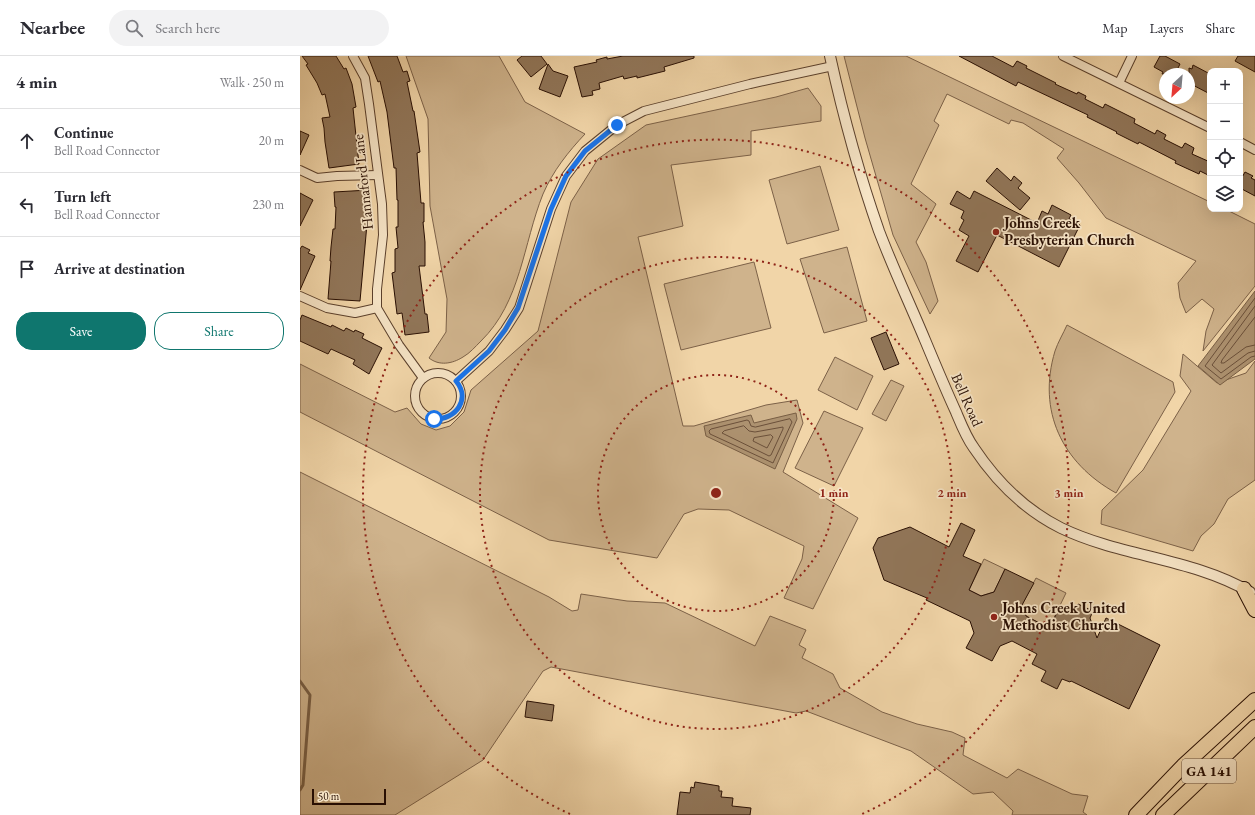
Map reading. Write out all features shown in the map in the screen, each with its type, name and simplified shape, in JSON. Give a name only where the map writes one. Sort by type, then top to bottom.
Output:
[{"type":"highway","points":[[1249,592],[1255,610]]},
{"type":"highway","name":"GA 141","points":[[1136,815],[1183,766],[1255,700]]},
{"type":"highway","name":"GA 141","points":[[1163,815],[1255,728]]},
{"type":"highway","points":[[1189,790],[1214,778],[1255,740]]},
{"type":"street","name":"Hannaford Lane","points":[[353,56],[365,78],[382,204],[383,235],[377,289],[377,308]]},
{"type":"street","name":"Bell Road","points":[[830,56],[854,154],[880,232],[946,392],[966,434],[984,463],[996,478],[1027,506],[1061,528],[1096,542],[1201,571],[1249,592]]},
{"type":"street","points":[[1062,56],[1207,127]]},
{"type":"street","points":[[1119,83],[1132,56]]},
{"type":"street","points":[[456,381],[489,351],[505,330],[518,308],[551,209],[566,176],[585,151],[617,125],[644,111],[750,84],[833,66]]},
{"type":"street","points":[[1243,143],[1255,147]]},
{"type":"street","points":[[300,170],[317,178],[378,175]]},
{"type":"street","points":[[300,296],[327,308],[355,313],[377,308],[399,345],[423,378]]},
{"type":"street","points":[[439,373],[450,376],[456,381],[462,394],[462,399],[458,410],[448,418],[441,420],[422,414],[416,402],[416,389],[423,378],[428,375],[439,373]]},
{"type":"shaded area","points":[[406,56],[499,56],[525,102],[585,134],[561,162],[551,177],[543,194],[536,213],[520,272],[505,309],[494,326],[472,350],[466,355],[450,363],[441,363],[433,361],[429,358],[446,332],[447,299],[430,206],[428,119]]},
{"type":"shaded area","points":[[844,56],[906,56],[1207,201],[1207,212],[1231,212],[1255,224],[1255,286],[1203,351],[1206,331],[1214,309],[1202,299],[1186,313],[1180,298],[1178,283],[1196,261],[1106,218],[1079,183],[1057,158],[1064,149],[1023,123],[1011,120],[1009,124],[947,94],[934,121],[939,125],[911,184],[936,204],[916,242],[926,262],[938,301],[930,314],[893,235],[865,138]]},
{"type":"shaded area","points":[[808,88],[821,106],[821,121],[751,131],[751,155],[671,165],[683,226],[638,237],[683,426],[694,426],[766,405],[797,400],[803,423],[783,472],[858,518],[813,609],[784,598],[802,559],[804,546],[729,510],[698,509],[684,514],[657,558],[549,540],[300,412],[300,364],[395,412],[407,408],[421,424],[436,430],[450,426],[464,412],[471,390],[538,331],[571,202],[598,159],[646,125],[776,97]]},
{"type":"shaded area","points":[[820,166],[839,230],[787,244],[769,180]]},
{"type":"shaded area","points":[[847,247],[867,321],[824,333],[800,259]]},
{"type":"shaded area","points":[[754,262],[771,328],[681,350],[664,284]]},
{"type":"shaded area","points":[[1067,325],[1173,382],[1175,392],[1116,493],[1097,481],[1081,467],[1068,451],[1058,433],[1052,414],[1049,394],[1050,373],[1055,351]]},
{"type":"shaded area","points":[[1183,354],[1217,383],[1246,373],[1255,361],[1255,480],[1228,499],[1214,524],[1201,536],[1193,551],[1101,524],[1102,510],[1143,470],[1191,391],[1180,376]]},
{"type":"shaded area","points":[[835,357],[873,376],[857,410],[818,390]]},
{"type":"shaded area","points":[[891,380],[904,386],[886,421],[872,414]]},
{"type":"shaded area","points":[[824,411],[863,428],[834,486],[795,468]]},
{"type":"shaded area","points":[[300,472],[549,597],[572,611],[578,610],[581,594],[627,601],[665,603],[755,646],[770,616],[806,630],[799,645],[806,649],[802,658],[833,674],[840,688],[882,712],[917,724],[952,732],[965,738],[963,755],[1007,778],[1018,769],[1072,794],[1088,796],[1083,812],[1087,815],[1012,815],[1013,811],[993,792],[973,794],[911,751],[806,711],[796,713],[551,667],[543,671],[483,760],[395,815],[300,815]]},
{"type":"shaded area","points":[[984,559],[1005,569],[994,592],[981,596],[969,590]]},
{"type":"shaded area","points":[[1036,578],[1066,593],[1049,628],[1026,616],[1022,605]]},
{"type":"water","points":[[1255,291],[1255,359],[1220,385],[1198,366]]},
{"type":"water","points":[[796,413],[797,419],[775,469],[706,436],[704,426],[751,415],[754,423]]},
{"type":"building","points":[[302,56],[336,56],[344,69],[346,68],[352,84],[356,107],[353,108],[359,164],[329,168],[322,118],[330,117],[325,94],[322,95],[317,83],[306,65],[308,64]]},
{"type":"building","points":[[368,56],[397,56],[403,72],[407,71],[410,81],[407,82],[414,111],[420,152],[417,153],[421,203],[424,203],[423,222],[425,266],[419,266],[425,314],[427,314],[429,332],[405,335],[402,313],[397,314],[392,273],[395,272],[395,249],[398,248],[396,227],[398,227],[398,200],[396,168],[394,168],[387,112],[380,81],[378,82]]},
{"type":"building","points":[[522,56],[541,56],[547,64],[531,77],[517,60]]},
{"type":"building","points":[[623,56],[694,56],[694,58],[664,67],[665,71],[637,78],[637,76],[624,79],[623,76],[599,83],[600,89],[592,91],[593,95],[582,97],[574,67],[597,62],[596,60],[607,57],[607,59]]},
{"type":"building","points":[[959,56],[992,56],[1013,67],[1017,61],[1027,66],[1026,68],[1056,83],[1055,84],[1077,94],[1078,92],[1086,96],[1085,99],[1103,108],[1105,104],[1135,119],[1134,123],[1155,134],[1157,130],[1166,135],[1164,139],[1182,148],[1185,143],[1194,148],[1192,154],[1207,161],[1207,174],[1200,171],[1199,174],[1175,163],[1176,161],[1139,142],[1138,144],[1087,117],[1088,115],[1018,82],[1016,86]]},
{"type":"building","points":[[1160,56],[1165,56],[1180,64],[1178,68],[1159,68],[1159,70],[1154,67]]},
{"type":"building","points":[[1238,56],[1255,56],[1255,72],[1235,61]]},
{"type":"building","points":[[548,64],[553,71],[568,76],[560,97],[539,89]]},
{"type":"building","points":[[1193,65],[1207,72],[1207,92],[1195,86],[1195,68],[1192,68]]},
{"type":"building","points":[[300,131],[309,135],[300,155]]},
{"type":"building","points":[[997,168],[1011,181],[1014,176],[1022,183],[1018,188],[1030,198],[1020,210],[986,181]]},
{"type":"building","points":[[1245,172],[1253,176],[1251,178],[1255,180],[1255,196],[1243,190],[1243,176]]},
{"type":"building","points":[[369,190],[369,205],[367,205],[367,224],[360,301],[328,299],[331,247],[333,229],[335,229],[336,207],[334,192]]},
{"type":"building","points":[[957,191],[970,199],[974,191],[1037,223],[1042,211],[1048,214],[1052,205],[1071,215],[1069,219],[1080,225],[1059,267],[997,235],[978,272],[956,261],[969,236],[959,230],[964,220],[961,218],[964,211],[950,204]]},
{"type":"building","points":[[300,193],[313,200],[300,226]]},
{"type":"building","points":[[302,246],[310,250],[308,253],[315,256],[300,290],[300,249]]},
{"type":"building","points":[[302,315],[331,327],[332,325],[344,331],[346,328],[354,332],[355,330],[364,334],[362,338],[382,348],[369,374],[353,364],[355,360],[331,349],[328,354],[300,341],[300,320]]},
{"type":"building","points":[[886,332],[899,364],[884,370],[871,338]]},
{"type":"building","name":"Johns Creek United Methodist Church","points":[[961,523],[975,530],[963,556],[981,564],[969,590],[981,596],[994,592],[1005,569],[1034,583],[1022,605],[1026,616],[1049,628],[1057,613],[1076,608],[1078,604],[1093,611],[1090,618],[1097,638],[1106,618],[1160,645],[1129,709],[1071,681],[1062,679],[1057,689],[1041,681],[1046,671],[1032,664],[1037,654],[1012,641],[1000,646],[992,661],[966,648],[974,633],[970,621],[926,600],[927,598],[884,580],[873,548],[878,538],[910,527],[949,547]]},
{"type":"building","points":[[527,701],[554,705],[552,721],[525,717]]},
{"type":"building","points":[[695,782],[719,786],[719,791],[722,791],[721,797],[733,798],[732,806],[751,808],[750,815],[677,815],[680,792],[690,793],[691,787],[694,788]]},
{"type":"waterway","points":[[300,681],[310,695],[303,785],[300,790]]},
{"type":"place","name":"Johns Creek Presbyterian Church","points":[[996,232]]},
{"type":"place","name":"Johns Creek United Methodist Church","points":[[994,617]]},
{"type":"route","points":[[434,419],[441,420],[448,418],[458,410],[462,399],[462,394],[456,381],[489,351],[505,330],[518,308],[551,209],[566,176],[585,151],[617,125]]}]
